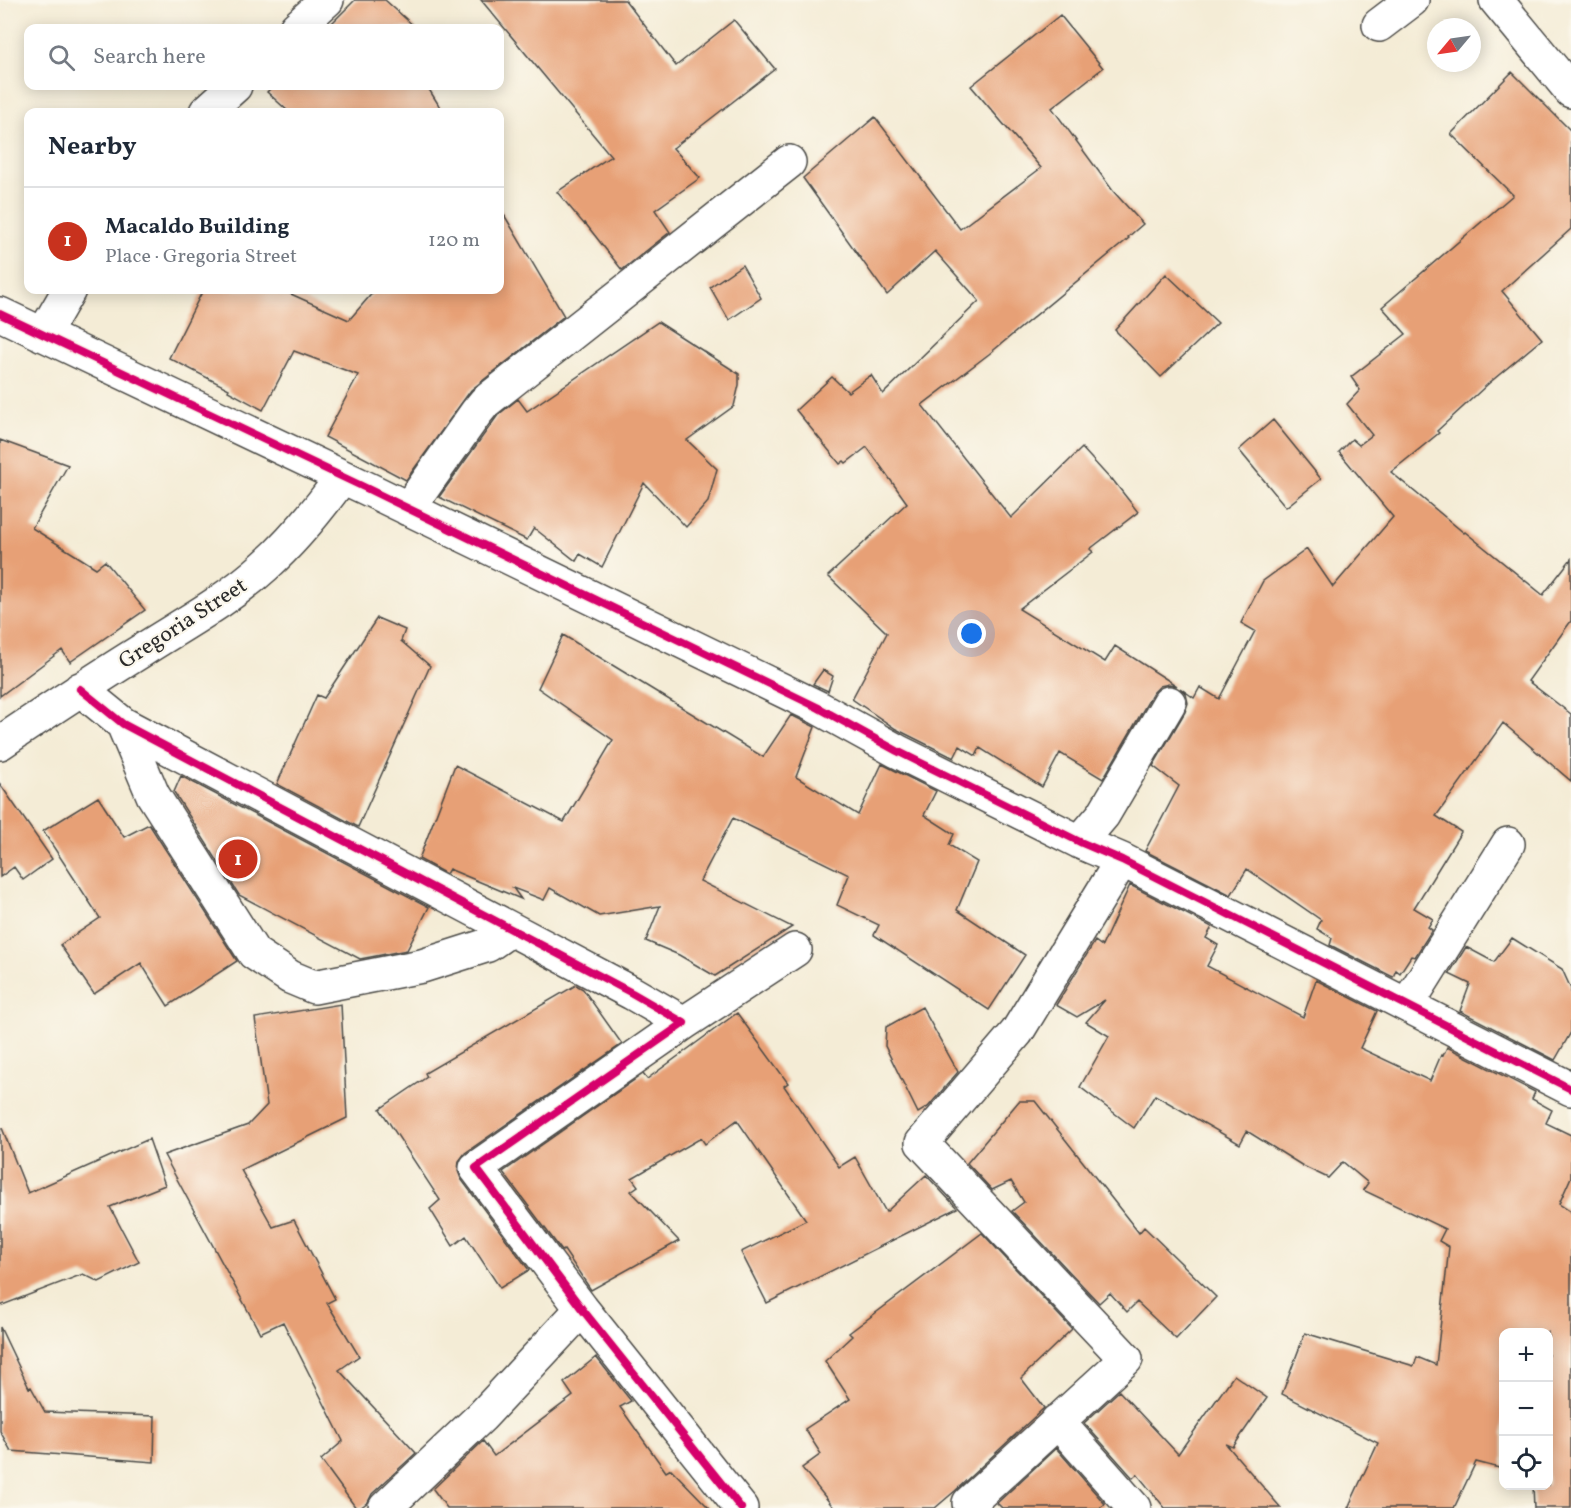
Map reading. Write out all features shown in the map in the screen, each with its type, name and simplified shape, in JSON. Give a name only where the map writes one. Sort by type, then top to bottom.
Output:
[{"type":"street","points":[[300,24],[327,0]]},
{"type":"street","points":[[1379,25],[1412,0]]},
{"type":"street","points":[[1496,0],[1571,91]]},
{"type":"street","points":[[210,108],[231,90]]},
{"type":"street","points":[[408,509],[485,402],[789,162]]},
{"type":"street","points":[[43,335],[67,294]]},
{"type":"street","points":[[0,314],[819,708],[897,751],[1080,842],[1122,860],[1571,1089]]},
{"type":"street","name":"Gregoria Street","points":[[0,743],[80,689],[219,602],[264,567],[297,535],[325,502],[342,477]]},
{"type":"street","points":[[80,689],[123,724],[632,993],[684,1023]]},
{"type":"street","points":[[1080,842],[1103,815],[1169,703]]},
{"type":"street","points":[[123,724],[153,795],[254,953],[290,977],[314,987],[422,966],[489,945],[511,929]]},
{"type":"street","points":[[1407,1005],[1508,844]]},
{"type":"street","points":[[974,1508],[969,1503],[1126,1359],[922,1143],[1017,1032],[1122,860]]},
{"type":"street","points":[[741,1508],[582,1309],[476,1168],[684,1023],[795,950]]},
{"type":"street","points":[[398,1503],[582,1309]]},
{"type":"street","points":[[1057,1421],[1134,1508]]},
{"type":"building","points":[[355,0],[385,0],[412,24],[331,24]]},
{"type":"building","points":[[481,0],[625,0],[676,66],[734,20],[775,69],[673,148],[700,178],[655,210],[670,232],[622,270],[557,192],[611,156],[504,28],[504,24],[501,24]]},
{"type":"building","points":[[1060,15],[1103,68],[1052,108],[1113,191],[1143,224],[989,354],[922,405],[1011,518],[1082,448],[1112,479],[1138,512],[1090,549],[1093,552],[1019,609],[1105,662],[1115,646],[1177,686],[1169,684],[1160,686],[1153,693],[1103,779],[1060,753],[1042,787],[980,748],[976,756],[960,746],[954,758],[896,729],[852,699],[887,633],[828,576],[907,503],[867,447],[846,463],[844,461],[840,464],[796,410],[832,377],[848,392],[871,375],[883,394],[979,301],[935,251],[887,295],[803,178],[875,117],[960,229],[1041,168],[971,86]]},
{"type":"building","points":[[1512,72],[1571,131],[1571,229],[1502,291],[1542,339],[1488,384],[1437,431],[1439,433],[1391,472],[1543,595],[1571,559],[1571,621],[1528,681],[1571,714],[1571,781],[1503,723],[1436,816],[1461,832],[1414,908],[1433,919],[1428,927],[1432,930],[1415,957],[1411,956],[1400,973],[1396,970],[1393,977],[1330,945],[1332,938],[1317,929],[1321,920],[1247,869],[1231,895],[1145,851],[1179,786],[1153,766],[1185,712],[1188,703],[1186,694],[1180,688],[1194,698],[1200,687],[1219,699],[1255,631],[1241,623],[1263,581],[1307,549],[1333,587],[1393,517],[1339,452],[1352,439],[1359,445],[1372,435],[1347,404],[1360,390],[1351,377],[1406,334],[1382,307],[1513,195],[1451,134]]},
{"type":"building","points":[[269,90],[429,90],[441,108],[285,108],[267,92]]},
{"type":"building","points":[[504,215],[564,316],[471,390],[406,480],[325,437],[358,375],[294,351],[263,410],[228,391],[229,389],[169,358],[201,294],[291,294],[349,320],[372,294],[504,294]]},
{"type":"building","points":[[742,265],[761,298],[729,320],[710,287]]},
{"type":"building","points":[[1166,274],[1218,323],[1161,377],[1115,330]]},
{"type":"building","points":[[658,322],[739,374],[734,406],[687,440],[717,469],[708,502],[686,527],[644,483],[602,567],[580,554],[576,561],[534,528],[527,540],[439,497],[498,415],[518,399],[527,411]]},
{"type":"building","points":[[1273,420],[1321,479],[1286,507],[1239,450]]},
{"type":"building","points":[[0,440],[68,465],[32,528],[96,568],[105,561],[145,610],[70,662],[62,650],[0,696]]},
{"type":"building","points":[[377,618],[405,630],[401,641],[430,666],[358,827],[277,784],[317,695],[324,698]]},
{"type":"building","points":[[563,635],[763,757],[791,715],[815,727],[796,777],[858,815],[882,764],[936,791],[924,815],[954,834],[949,845],[977,862],[957,910],[1025,955],[989,1010],[874,935],[879,925],[837,905],[849,875],[733,818],[700,881],[792,927],[715,976],[679,955],[646,941],[660,906],[599,916],[550,888],[544,900],[513,888],[521,899],[449,869],[446,874],[419,859],[455,765],[564,822],[613,740],[538,688]]},
{"type":"building","points":[[823,670],[833,676],[828,691],[813,684]]},
{"type":"building","points":[[181,776],[429,907],[407,950],[360,959],[239,895],[174,792]]},
{"type":"building","points":[[0,784],[52,859],[23,880],[14,867],[0,877]]},
{"type":"building","points":[[98,797],[124,837],[149,824],[237,961],[168,1006],[141,963],[94,994],[60,945],[100,918],[43,831]]},
{"type":"building","points":[[1130,885],[1212,927],[1206,938],[1218,945],[1207,966],[1303,1017],[1316,980],[1377,1011],[1360,1048],[1430,1081],[1447,1047],[1535,1092],[1532,1099],[1552,1110],[1546,1123],[1571,1135],[1571,1177],[1559,1204],[1571,1212],[1571,1508],[1534,1508],[1533,1490],[1553,1490],[1553,1328],[1499,1328],[1499,1468],[1476,1462],[1454,1508],[1348,1508],[1378,1443],[1282,1394],[1305,1333],[1414,1366],[1417,1357],[1436,1365],[1449,1247],[1439,1241],[1445,1229],[1363,1190],[1368,1183],[1343,1162],[1328,1178],[1303,1166],[1247,1131],[1240,1144],[1155,1095],[1134,1128],[1080,1087],[1109,1036],[1086,1022],[1105,1000],[1077,1017],[1056,1005],[1095,941],[1102,946]]},
{"type":"building","points":[[1512,938],[1562,969],[1571,989],[1571,1032],[1555,1060],[1460,1011],[1470,984],[1449,974],[1466,947],[1494,962]]},
{"type":"building","points":[[576,985],[583,989],[622,1044],[465,1153],[459,1161],[458,1171],[461,1179],[529,1270],[500,1288],[466,1236],[453,1246],[430,1209],[440,1200],[380,1109],[427,1077],[425,1073]]},
{"type":"building","points":[[341,1004],[347,1118],[241,1170],[273,1227],[294,1220],[335,1299],[327,1303],[359,1356],[339,1370],[416,1453],[360,1508],[356,1508],[321,1460],[343,1441],[283,1322],[260,1333],[164,1155],[248,1125],[267,1105],[255,1018]]},
{"type":"building","points":[[922,1007],[958,1072],[928,1107],[918,1113],[885,1046],[886,1027]]},
{"type":"building","points":[[737,1013],[788,1083],[784,1086],[839,1167],[855,1157],[886,1212],[926,1175],[957,1208],[767,1303],[741,1252],[806,1220],[737,1120],[705,1144],[701,1138],[632,1178],[638,1186],[631,1191],[679,1241],[591,1290],[564,1250],[562,1251],[503,1172],[643,1074],[647,1079]]},
{"type":"building","points":[[1019,1101],[1035,1101],[1139,1233],[1144,1227],[1216,1297],[1176,1339],[1137,1302],[1127,1312],[1110,1293],[1099,1303],[1012,1211],[1024,1202],[1011,1181],[992,1190],[967,1163]]},
{"type":"building","points":[[2,1128],[28,1193],[149,1139],[165,1185],[110,1207],[139,1262],[99,1282],[83,1274],[0,1306],[0,1129]]},
{"type":"building","points":[[982,1233],[1072,1329],[1021,1378],[1044,1408],[935,1508],[834,1508],[802,1468],[821,1454],[805,1429],[850,1399],[825,1361],[852,1336],[849,1333]]},
{"type":"building","points":[[0,1327],[29,1388],[31,1387],[45,1412],[155,1416],[154,1462],[11,1451],[0,1431]]},
{"type":"building","points":[[596,1357],[631,1401],[620,1407],[666,1472],[671,1469],[709,1508],[447,1508],[433,1489],[483,1441],[494,1456],[573,1396],[564,1383]]},
{"type":"building","points":[[1234,1375],[1267,1398],[1233,1447],[1226,1444],[1281,1508],[1165,1508],[1137,1474],[1133,1478],[1084,1423],[1119,1391],[1178,1454]]},
{"type":"building","points":[[1056,1448],[1105,1504],[1100,1508],[1002,1508],[997,1503]]},
{"type":"cycle path","points":[[0,314],[368,489],[819,708],[897,751],[1080,842],[1122,860],[1571,1089]]},
{"type":"cycle path","points":[[80,689],[123,724],[632,993],[684,1023],[476,1168],[582,1309],[741,1508]]},
{"type":"place","name":"Macaldo Building","points":[[238,859]]}]
